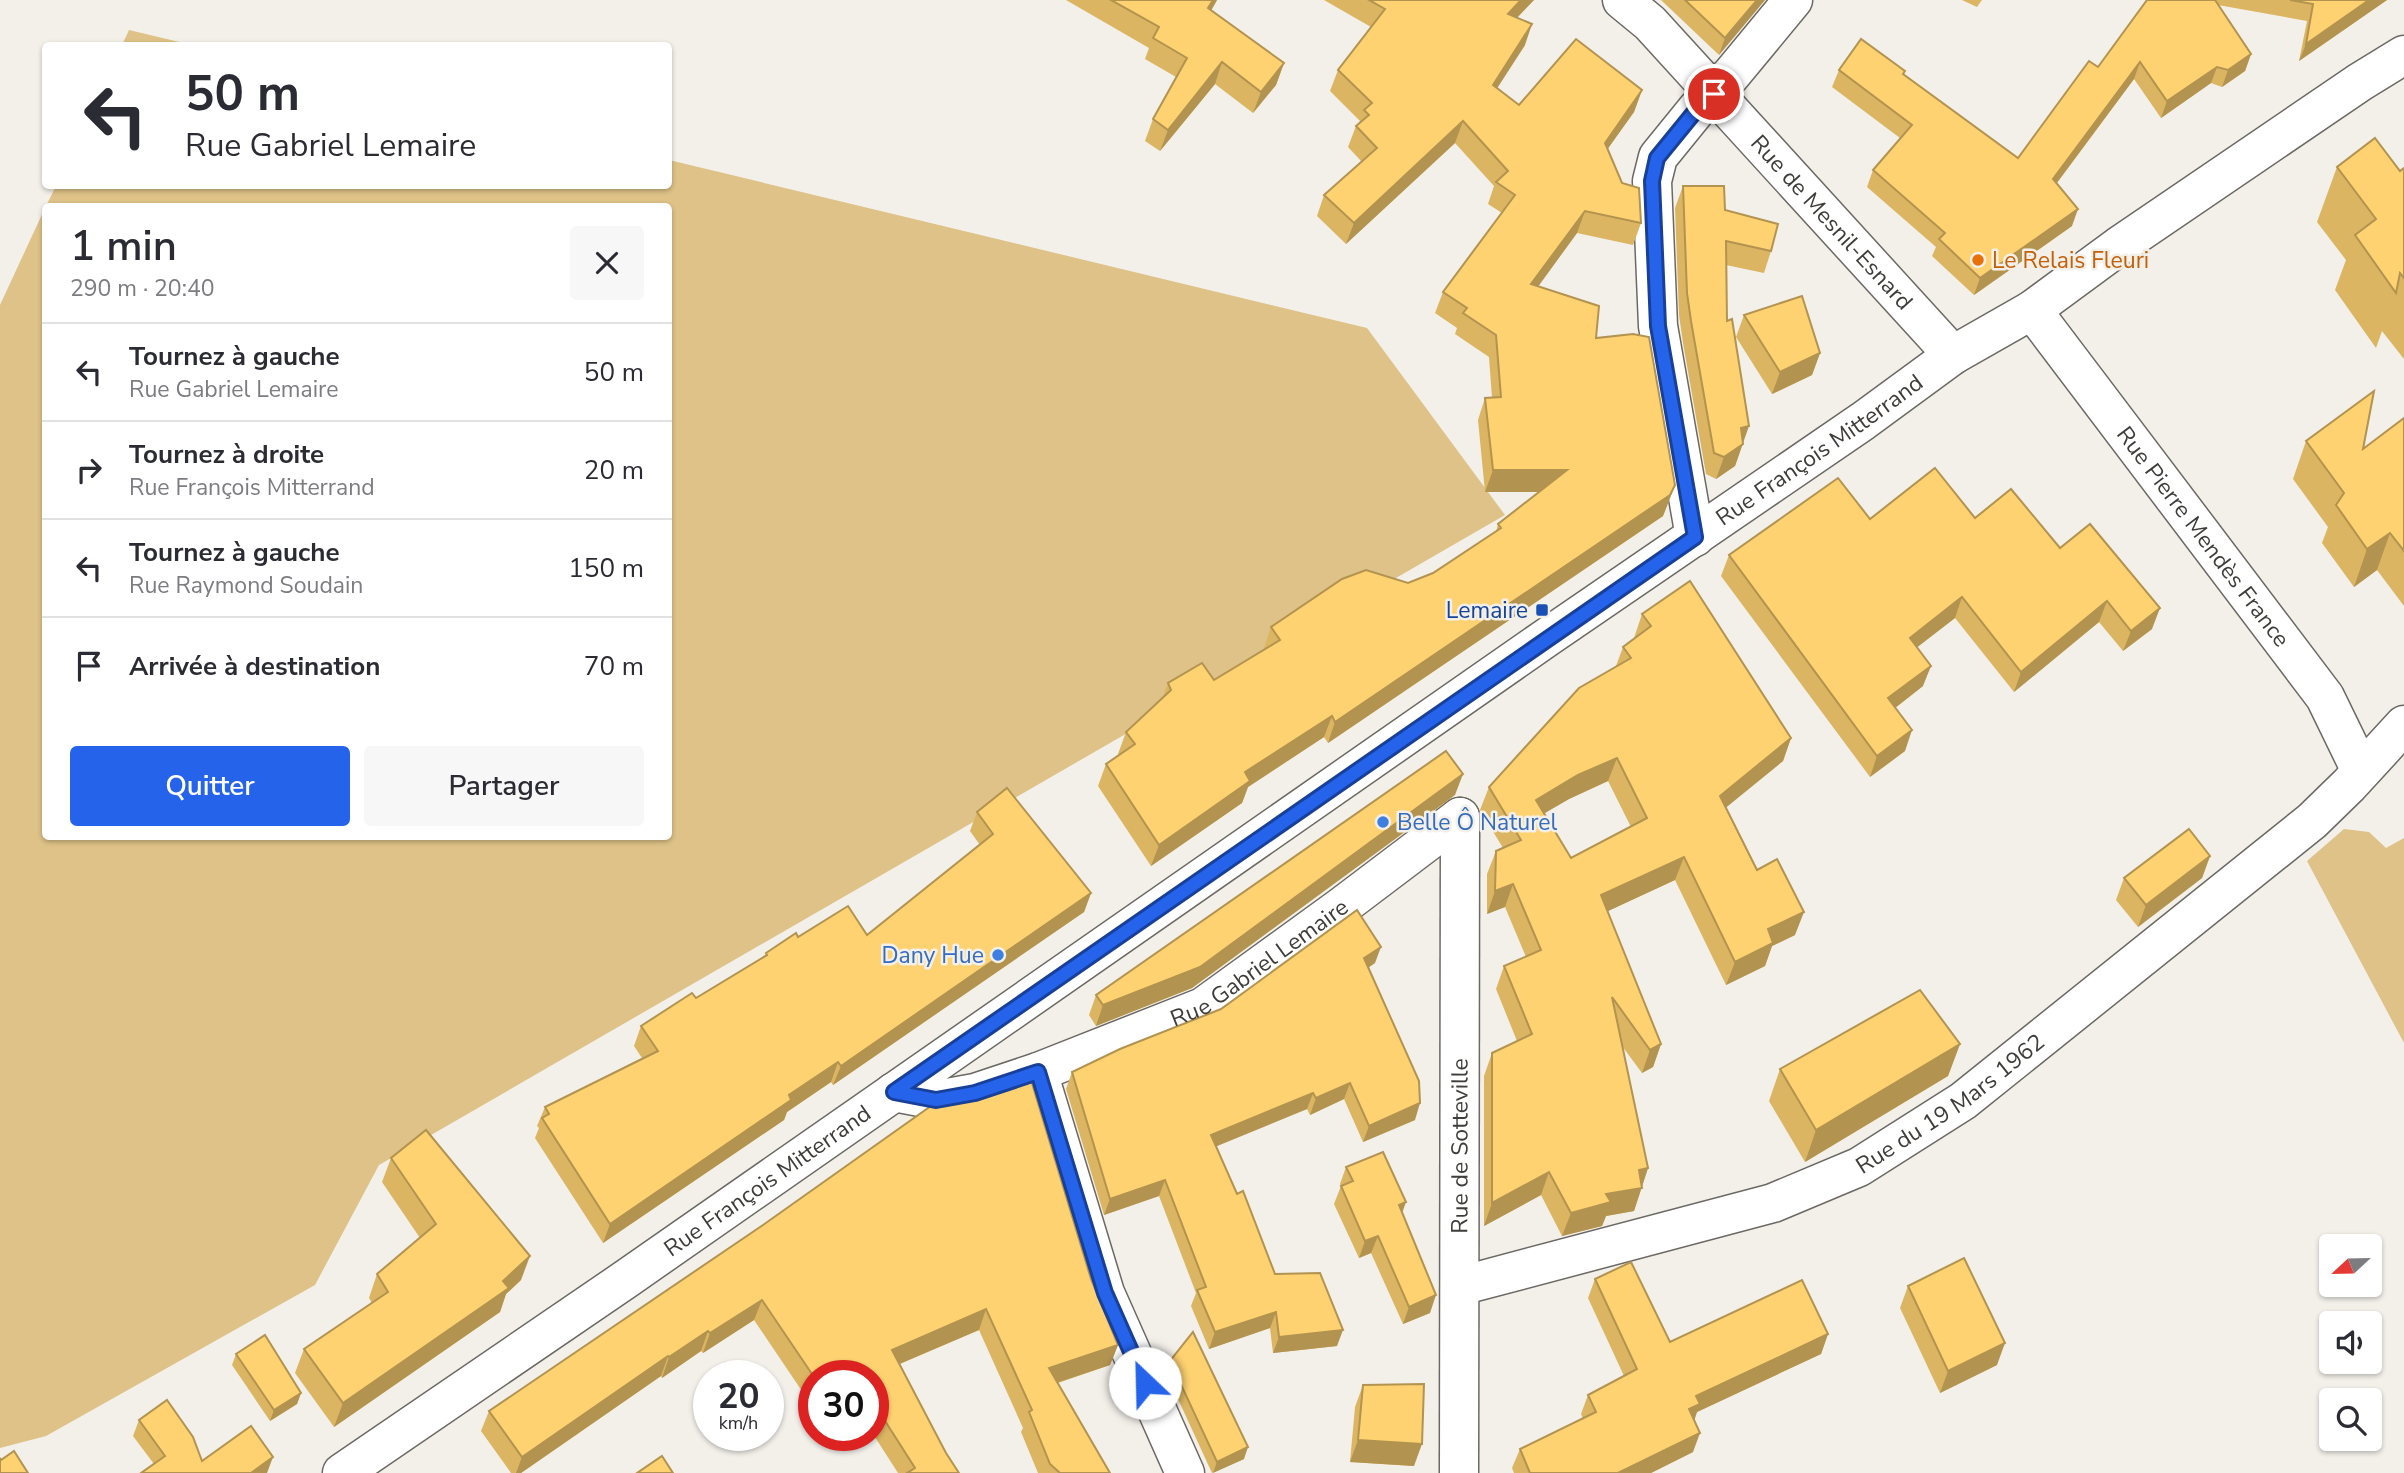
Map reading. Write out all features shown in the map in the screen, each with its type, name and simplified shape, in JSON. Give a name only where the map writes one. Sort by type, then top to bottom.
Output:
[{"type":"street","name":"Rue de Mesnil-Esnard","points":[[1622,0],[1650,23],[1953,355]]},
{"type":"street","points":[[1695,537],[1658,326],[1652,181],[1657,158],[1793,0]]},
{"type":"street","name":"Rue François Mitterrand","points":[[342,1473],[1863,421],[1953,355],[2032,310],[2119,246],[2404,55]]},
{"type":"street","name":"Rue Pierre Mendès France","points":[[2032,310],[2325,697],[2361,771]]},
{"type":"street","name":"Rue du 19 Mars 1962","points":[[1460,1286],[1773,1203],[1859,1167],[1963,1101],[2312,821],[2404,726]]},
{"type":"street","name":"Rue Gabriel Lemaire","points":[[894,1092],[936,1100],[975,1093],[1038,1072],[1203,1007],[1460,817]]},
{"type":"street","name":"Rue de Sotteville","points":[[1460,817],[1460,1473]]},
{"type":"street","points":[[1038,1072],[1105,1293],[1185,1473]]},
{"type":"shaded area","points":[[129,30],[179,42],[123,42]]},
{"type":"shaded area","points":[[672,161],[1367,328],[1505,515],[379,1165],[315,1285],[46,1436],[0,1448],[0,305],[42,214],[42,840],[672,840],[672,203],[48,203],[54,189],[672,189]]},
{"type":"shaded area","points":[[2344,829],[2369,832],[2386,848],[2404,838],[2404,1043],[2307,861]]},
{"type":"building","points":[[1111,0],[1213,0],[1208,8],[1284,63],[1261,92],[1222,62],[1168,130],[1153,119],[1187,58],[1153,38],[1159,27]]},
{"type":"building","points":[[1369,0],[1521,0],[1508,14],[1532,24],[1493,85],[1519,105],[1576,39],[1642,90],[1605,143],[1622,183],[1639,188],[1641,223],[1585,211],[1531,284],[1599,306],[1596,338],[1633,334],[1649,337],[1675,485],[1670,495],[1335,722],[1332,716],[1245,772],[1250,781],[1159,845],[1106,764],[1135,744],[1126,732],[1171,690],[1168,683],[1202,663],[1214,680],[1280,640],[1271,627],[1342,579],[1366,570],[1408,583],[1433,573],[1501,528],[1498,524],[1567,470],[1493,470],[1485,398],[1501,397],[1496,335],[1463,313],[1467,308],[1443,292],[1515,195],[1496,182],[1508,171],[1463,121],[1354,223],[1324,195],[1377,148],[1356,126],[1369,115],[1364,110],[1372,103],[1338,70],[1385,9]]},
{"type":"building","points":[[1685,0],[1757,0],[1725,38]]},
{"type":"building","points":[[2147,0],[2215,0],[2251,54],[2228,70],[2217,67],[2167,101],[2140,62],[2053,179],[2078,209],[1980,278],[1939,239],[1945,233],[1873,170],[1912,125],[1839,70],[1861,39],[1905,71],[1903,74],[2018,158],[2089,61],[2098,67]]},
{"type":"building","points":[[2290,0],[2369,0],[2306,44],[2313,4]]},
{"type":"building","points":[[2375,138],[2400,171],[2404,168],[2404,278],[2400,273],[2396,293],[2355,235],[2376,219],[2337,167]]},
{"type":"building","points":[[1683,186],[1724,186],[1725,210],[1778,224],[1771,251],[1726,241],[1727,321],[1732,319],[1749,426],[1741,428],[1743,444],[1724,457],[1714,453],[1691,321],[1687,293]]},
{"type":"building","points":[[1802,296],[1820,353],[1780,372],[1744,315]]},
{"type":"building","points":[[2374,391],[2363,449],[2404,418],[2404,551],[2390,533],[2367,549],[2336,505],[2344,493],[2306,441]]},
{"type":"building","points":[[1935,468],[1975,518],[2011,489],[2060,548],[2090,524],[2160,608],[2131,631],[2107,601],[2021,672],[1962,597],[1910,638],[1931,666],[1888,698],[1912,730],[1877,756],[1729,555],[1838,478],[1870,519]]},
{"type":"building","points":[[1690,581],[1791,738],[1720,796],[1757,870],[1777,859],[1804,912],[1768,929],[1773,943],[1735,962],[1684,857],[1601,895],[1661,1044],[1650,1050],[1612,997],[1648,1168],[1639,1170],[1642,1188],[1606,1194],[1611,1202],[1571,1213],[1549,1172],[1492,1203],[1492,1053],[1532,1034],[1504,966],[1541,950],[1513,884],[1495,891],[1496,851],[1521,840],[1489,787],[1579,688],[1631,658],[1623,647],[1651,626],[1642,614]],"holes":[[[1617,758],[1647,818],[1571,858],[1536,800],[1578,775]]]},
{"type":"building","points":[[1446,751],[1463,774],[1200,967],[1103,1005],[1096,995]]},
{"type":"building","points":[[1007,788],[1091,893],[841,1066],[838,1062],[789,1095],[791,1100],[610,1224],[542,1118],[549,1114],[545,1107],[658,1051],[641,1026],[692,993],[696,998],[767,955],[766,953],[796,933],[798,937],[848,906],[867,935],[993,834],[977,812]]},
{"type":"building","points":[[2189,829],[2210,856],[2146,905],[2124,878]]},
{"type":"building","points":[[1357,910],[1381,947],[1364,958],[1419,1081],[1420,1103],[1369,1126],[1350,1083],[1316,1098],[1313,1093],[1211,1135],[1237,1194],[1243,1191],[1275,1274],[1320,1273],[1343,1330],[1279,1337],[1276,1312],[1215,1332],[1197,1290],[1206,1287],[1165,1180],[1110,1199],[1072,1072],[1120,1049],[1221,1009]]},
{"type":"building","points":[[1920,990],[1960,1044],[1816,1130],[1780,1069]]},
{"type":"building","points":[[1031,1080],[1091,1279],[1118,1345],[1049,1368],[1110,1473],[1060,1473],[1050,1464],[1029,1412],[1032,1410],[986,1309],[892,1350],[959,1473],[907,1473],[915,1468],[889,1427],[889,1360],[803,1360],[762,1300],[668,1356],[522,1457],[489,1411],[763,1225],[938,1101],[986,1094]]},
{"type":"building","points":[[426,1130],[530,1256],[503,1281],[509,1288],[343,1403],[304,1349],[388,1292],[377,1274],[436,1224],[391,1158]]},
{"type":"building","points":[[1383,1152],[1406,1202],[1399,1205],[1436,1295],[1409,1307],[1378,1236],[1365,1241],[1341,1186],[1353,1181],[1346,1167]]},
{"type":"building","points":[[1964,1258],[2005,1343],[1948,1371],[1908,1286]]},
{"type":"building","points":[[1631,1262],[1670,1342],[1802,1280],[1828,1334],[1696,1396],[1700,1404],[1689,1409],[1700,1433],[1618,1473],[1530,1473],[1520,1449],[1596,1412],[1588,1395],[1637,1369],[1595,1279]]},
{"type":"building","points":[[1193,1332],[1248,1447],[1217,1462],[1170,1361]]},
{"type":"building","points":[[265,1335],[301,1393],[274,1410],[236,1354]]},
{"type":"building","points":[[1424,1384],[1422,1444],[1358,1440],[1363,1385]]},
{"type":"building","points":[[167,1400],[193,1437],[202,1461],[251,1426],[273,1457],[251,1473],[141,1473],[165,1456],[139,1420]]},
{"type":"building","points":[[14,1451],[28,1473],[0,1473],[0,1458],[1,1460]]},
{"type":"building","points":[[662,1456],[673,1473],[637,1473]]},
{"type":"place","name":"Le Relais Fleuri","points":[[1978,260]]},
{"type":"place","name":"Lemaire","points":[[1542,610]]},
{"type":"place","name":"Belle Ô Naturel","points":[[1383,822]]},
{"type":"place","name":"Dany Hue","points":[[998,955]]},
{"type":"route","points":[[1145,1383],[1105,1293],[1038,1072],[975,1093],[936,1100],[894,1092],[1695,537],[1658,326],[1652,181],[1657,158],[1697,109],[1714,94]]}]
